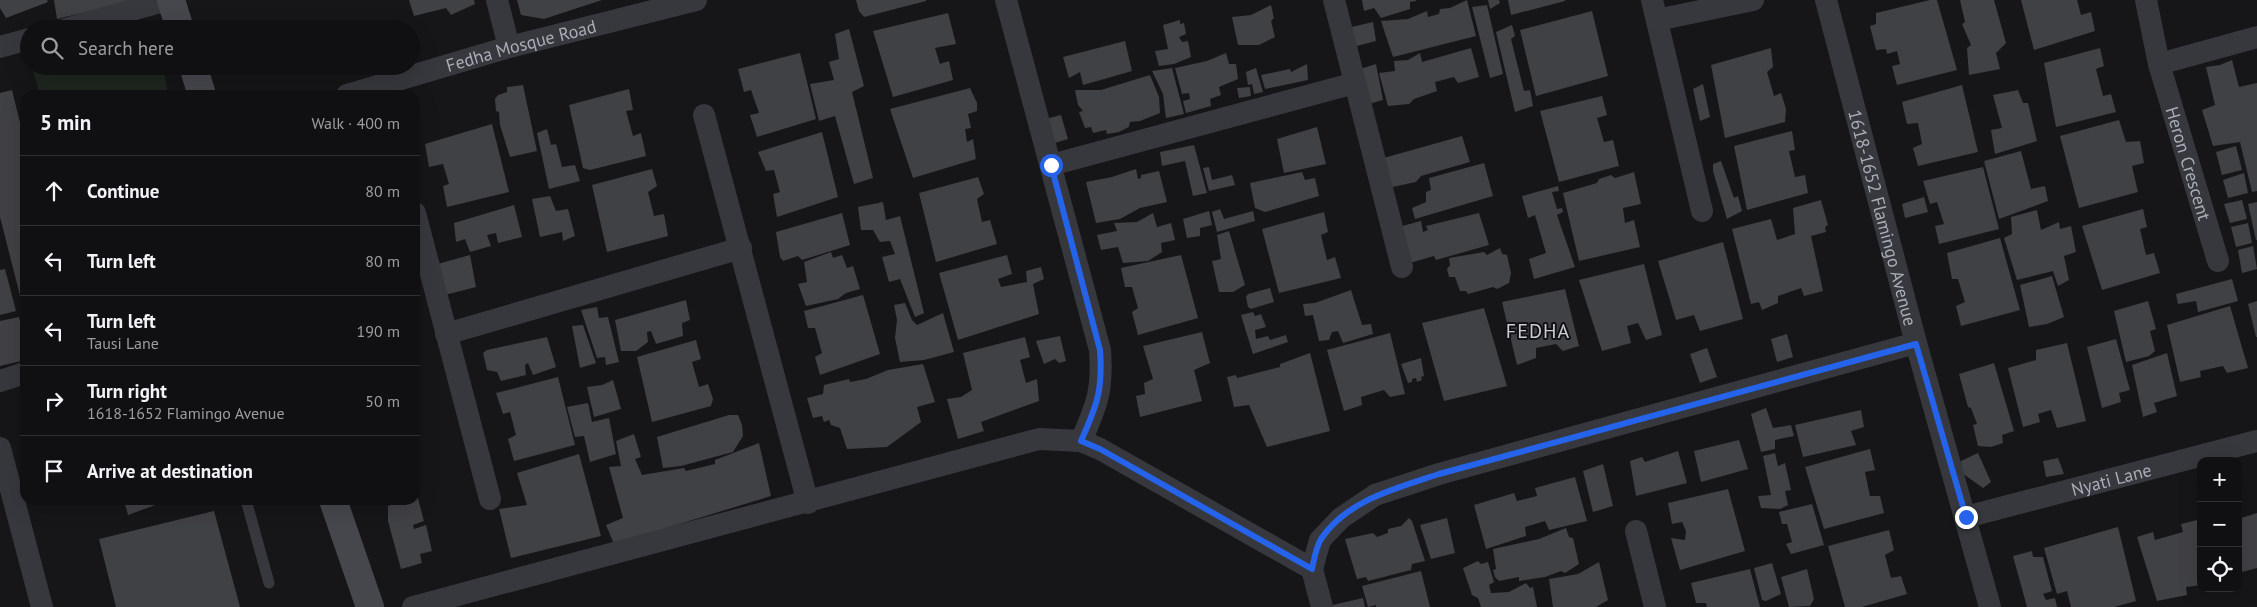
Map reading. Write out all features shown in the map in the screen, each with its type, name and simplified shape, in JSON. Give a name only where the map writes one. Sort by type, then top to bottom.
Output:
[{"type":"street","points":[[97,20],[167,0]]},
{"type":"street","points":[[171,0],[177,20]]},
{"type":"street","points":[[497,0],[509,47]]},
{"type":"street","name":"Fedha Mosque Road","points":[[420,73],[509,47],[696,0]]},
{"type":"street","points":[[1006,0],[1100,350],[1102,378],[1098,404],[1081,441]]},
{"type":"street","points":[[1334,0],[1402,267]]},
{"type":"street","points":[[1702,212],[1654,10],[1753,0]]},
{"type":"street","name":"1618-1652 Flamingo Avenue","points":[[1826,0],[1916,344],[1990,607]]},
{"type":"street","name":"Heron Crescent","points":[[2146,0],[2159,64],[2218,262]]},
{"type":"street","points":[[2159,64],[2257,37]]},
{"type":"street","points":[[0,48],[20,42]]},
{"type":"street","points":[[196,75],[200,90]]},
{"type":"street","name":"Fedha Mosque Road","points":[[364,90],[414,75]]},
{"type":"street","points":[[1051,165],[1355,83]]},
{"type":"street","points":[[704,115],[808,503]]},
{"type":"street","points":[[420,233],[490,499]]},
{"type":"street","points":[[446,334],[740,248]]},
{"type":"street","points":[[1322,607],[1312,569],[1320,540],[1341,518],[1375,495],[1439,474],[1916,344]]},
{"type":"street","points":[[0,381],[20,375]]},
{"type":"street","points":[[412,607],[808,503],[1039,439],[1081,441],[1100,449],[1312,569]]},
{"type":"street","name":"Nyati Lane","points":[[1966,517],[2257,441]]},
{"type":"street","points":[[0,448],[42,607]]},
{"type":"street","points":[[335,505],[370,607]]},
{"type":"street","points":[[1636,531],[1655,607]]},
{"type":"lane","points":[[247,505],[269,582]]},
{"type":"shaded area","points":[[34,75],[165,75],[167,90],[39,90]]},
{"type":"building","points":[[0,0],[47,0],[48,2],[6,18],[0,8]]},
{"type":"building","points":[[54,0],[132,0],[132,1],[57,19]]},
{"type":"building","points":[[409,0],[474,0],[475,4],[451,15],[446,8],[414,16]]},
{"type":"building","points":[[517,0],[602,0],[544,19],[521,15]]},
{"type":"building","points":[[856,0],[926,1],[864,17],[859,11]]},
{"type":"building","points":[[1362,0],[1416,1],[1410,2],[1410,9],[1381,18],[1374,8],[1364,11]]},
{"type":"building","points":[[1467,0],[1476,36],[1393,57],[1381,21],[1408,19],[1427,11],[1428,17],[1439,14],[1440,9],[1450,8]]},
{"type":"building","points":[[1488,0],[1499,0],[1500,3],[1490,9]]},
{"type":"building","points":[[1508,0],[1565,0],[1565,1],[1511,15]]},
{"type":"building","points":[[1937,0],[1957,70],[1897,85],[1892,66],[1900,64],[1897,51],[1887,54],[1886,49],[1876,50],[1870,26],[1876,24],[1876,13]]},
{"type":"building","points":[[1960,0],[1994,0],[2006,43],[1996,53],[2000,69],[1969,75],[1967,48],[1971,45],[1962,24],[1965,22]]},
{"type":"building","points":[[2021,0],[2077,0],[2081,15],[2091,12],[2095,31],[2034,50]]},
{"type":"building","points":[[1271,5],[1274,18],[1271,21],[1275,37],[1259,45],[1238,45],[1232,17],[1251,15]]},
{"type":"building","points":[[1487,5],[1503,74],[1490,78],[1472,7]]},
{"type":"building","points":[[1592,11],[1608,76],[1536,96],[1520,30]]},
{"type":"building","points":[[948,13],[956,44],[935,48],[940,64],[949,61],[953,80],[893,97],[873,31]]},
{"type":"building","points":[[1180,20],[1180,24],[1184,23],[1186,34],[1179,37],[1182,42],[1188,41],[1191,57],[1174,64],[1159,66],[1155,51],[1168,49],[1163,25]]},
{"type":"building","points":[[1373,22],[1376,41],[1353,47],[1347,28]]},
{"type":"building","points":[[1512,25],[1515,36],[1511,39],[1524,91],[1530,90],[1533,106],[1515,112],[1496,32]]},
{"type":"building","points":[[849,29],[864,86],[852,92],[873,178],[854,184],[835,116],[819,121],[810,84],[834,80],[829,62],[839,59],[835,34]]},
{"type":"building","points":[[1125,41],[1132,71],[1083,85],[1080,72],[1069,78],[1063,57]]},
{"type":"building","points":[[1471,48],[1479,77],[1458,83],[1454,77],[1435,82],[1437,91],[1414,99],[1409,104],[1388,106],[1379,73],[1395,71],[1394,61],[1408,60],[1420,53],[1422,62]]},
{"type":"building","points":[[1771,48],[1773,67],[1767,72],[1774,96],[1781,93],[1786,109],[1785,122],[1725,138],[1711,65]]},
{"type":"building","points":[[2100,48],[2104,66],[2096,69],[2103,96],[2111,94],[2116,112],[2056,127],[2044,63]]},
{"type":"building","points":[[800,53],[816,119],[757,137],[750,115],[759,113],[751,90],[744,92],[738,69]]},
{"type":"building","points":[[1226,53],[1229,64],[1236,64],[1238,79],[1219,87],[1221,95],[1210,99],[1211,106],[1186,113],[1183,101],[1190,99],[1189,93],[1182,94],[1175,68],[1207,61]]},
{"type":"building","points":[[2232,60],[2239,87],[2257,83],[2257,191],[2252,192],[2240,142],[2213,146],[2202,110],[2215,105],[2206,67],[2220,65]]},
{"type":"building","points":[[1307,64],[1308,80],[1265,89],[1261,75],[1290,69],[1291,72]]},
{"type":"building","points":[[1376,64],[1383,100],[1369,104],[1357,70]]},
{"type":"building","points":[[1172,68],[1184,114],[1166,118],[1163,94],[1152,71]]},
{"type":"building","points":[[1256,68],[1263,92],[1254,94],[1252,84],[1248,85],[1246,72]]},
{"type":"building","points":[[1150,75],[1159,97],[1160,113],[1140,121],[1130,122],[1129,127],[1119,132],[1107,134],[1106,130],[1093,133],[1091,127],[1085,128],[1079,112],[1083,111],[1078,105],[1075,90],[1101,90]]},
{"type":"building","points":[[1703,84],[1710,117],[1700,121],[1693,89]]},
{"type":"building","points":[[523,85],[537,151],[510,157],[500,125],[499,112],[496,111],[495,99],[498,95],[507,92],[507,87]]},
{"type":"building","points":[[1962,85],[1978,152],[1918,166],[1913,148],[1922,144],[1918,123],[1907,124],[1902,102]]},
{"type":"building","points":[[1250,87],[1251,96],[1239,98],[1237,88]]},
{"type":"building","points":[[970,88],[977,103],[977,111],[968,114],[971,128],[965,129],[967,142],[973,139],[976,159],[913,178],[890,109]]},
{"type":"building","points":[[629,89],[633,110],[626,111],[633,136],[641,133],[646,156],[590,170],[583,168],[569,105]]},
{"type":"building","points":[[12,90],[20,123],[20,295],[0,217],[0,93]]},
{"type":"building","points":[[2018,90],[2023,103],[2028,103],[2037,141],[1995,154],[1991,130],[2002,128],[1993,95]]},
{"type":"building","points":[[1602,96],[1607,115],[1597,118],[1604,142],[1613,140],[1619,166],[1559,182],[1540,111]]},
{"type":"building","points":[[1061,115],[1068,139],[1055,143],[1045,119]]},
{"type":"building","points":[[2119,120],[2126,142],[2140,141],[2144,163],[2132,166],[2138,192],[2079,208],[2060,136]]},
{"type":"building","points":[[492,124],[509,192],[447,207],[443,186],[449,184],[443,164],[429,167],[425,144]]},
{"type":"building","points":[[1317,127],[1326,164],[1284,173],[1277,139]]},
{"type":"building","points":[[547,129],[551,145],[556,144],[562,167],[575,165],[580,181],[549,189],[537,133]]},
{"type":"building","points":[[1792,131],[1795,150],[1789,151],[1795,177],[1805,175],[1808,193],[1747,210],[1734,146]]},
{"type":"building","points":[[822,132],[838,197],[777,217],[773,194],[780,192],[774,170],[766,171],[758,152]]},
{"type":"building","points":[[1462,136],[1470,162],[1421,176],[1416,182],[1388,188],[1380,159]]},
{"type":"building","points":[[1194,145],[1207,193],[1193,196],[1185,161],[1162,166],[1160,152]]},
{"type":"building","points":[[2236,146],[2242,170],[2222,175],[2216,152]]},
{"type":"building","points":[[2021,151],[2031,189],[2045,186],[2048,201],[1999,219],[1984,161]]},
{"type":"building","points":[[1721,161],[1734,198],[1738,196],[1742,211],[1727,219],[1713,171],[1713,164]]},
{"type":"building","points":[[1484,163],[1493,196],[1415,219],[1412,208],[1426,202],[1426,192],[1431,190],[1429,178]]},
{"type":"building","points":[[1209,167],[1212,180],[1232,175],[1235,185],[1209,191],[1203,168]]},
{"type":"building","points":[[1983,167],[1999,229],[1939,244],[1935,226],[1944,224],[1937,202],[1930,204],[1923,181]]},
{"type":"building","points":[[652,169],[657,186],[648,192],[654,216],[664,214],[668,236],[607,252],[592,185]]},
{"type":"building","points":[[1136,169],[1138,179],[1141,178],[1141,175],[1159,171],[1167,202],[1140,208],[1120,219],[1096,223],[1086,182],[1112,177]]},
{"type":"building","points":[[1302,172],[1305,180],[1315,178],[1319,196],[1265,212],[1255,208],[1250,183]]},
{"type":"building","points":[[1634,172],[1641,204],[1623,208],[1625,223],[1634,220],[1640,247],[1579,261],[1563,193],[1597,183],[1599,179],[1611,175],[1615,178]]},
{"type":"building","points":[[2244,173],[2248,193],[2228,198],[2223,180]]},
{"type":"building","points":[[978,177],[984,194],[977,199],[982,222],[990,220],[997,244],[936,262],[919,193]]},
{"type":"building","points":[[1558,186],[1559,191],[1552,192],[1557,209],[1562,208],[1563,212],[1557,215],[1575,267],[1534,279],[1529,259],[1546,253],[1535,215],[1528,218],[1522,196]]},
{"type":"building","points":[[550,196],[556,211],[568,209],[575,236],[563,241],[562,232],[540,237],[532,199]]},
{"type":"building","points":[[1924,197],[1928,212],[1905,218],[1902,204]]},
{"type":"building","points":[[1821,200],[1828,225],[1825,227],[1826,232],[1811,236],[1823,291],[1804,296],[1801,288],[1778,296],[1778,303],[1762,310],[1759,302],[1751,304],[1732,229],[1771,219],[1777,240],[1795,234],[1793,208]]},
{"type":"building","points":[[2242,200],[2247,219],[2230,223],[2224,204]]},
{"type":"building","points":[[883,202],[886,220],[900,216],[924,313],[915,317],[900,279],[889,282],[882,257],[895,254],[890,241],[880,242],[873,230],[861,230],[858,207]]},
{"type":"building","points":[[2257,202],[2257,240],[2256,240],[2248,204]]},
{"type":"building","points":[[514,205],[522,237],[498,243],[496,233],[487,235],[491,246],[470,252],[465,239],[456,242],[454,223]]},
{"type":"building","points":[[1220,209],[1224,219],[1253,211],[1255,221],[1217,232],[1212,212]]},
{"type":"building","points":[[2143,209],[2147,227],[2140,229],[2146,255],[2154,253],[2160,273],[2102,290],[2082,226]]},
{"type":"building","points":[[2037,210],[2041,230],[2059,222],[2060,229],[2071,226],[2076,252],[2064,256],[2069,280],[2058,286],[2053,271],[2017,280],[2004,238],[2012,234],[2011,217]]},
{"type":"building","points":[[1209,211],[1212,225],[1200,228],[1200,236],[1187,238],[1183,219]]},
{"type":"building","points":[[1324,212],[1328,232],[1321,235],[1327,260],[1335,257],[1341,278],[1279,293],[1262,229]]},
{"type":"building","points":[[842,213],[850,245],[802,260],[798,256],[783,261],[780,257],[776,232]]},
{"type":"building","points":[[1153,213],[1157,227],[1171,223],[1175,240],[1161,243],[1162,252],[1148,261],[1123,263],[1118,247],[1101,250],[1097,235],[1117,231],[1114,223],[1137,222]]},
{"type":"building","points":[[1479,213],[1489,245],[1436,260],[1434,256],[1410,263],[1402,226],[1421,221],[1423,232],[1428,230],[1426,226]]},
{"type":"building","points":[[2248,223],[2252,243],[2236,247],[2231,227]]},
{"type":"building","points":[[1229,231],[1245,285],[1233,292],[1219,292],[1212,261],[1221,259],[1217,235]]},
{"type":"building","points":[[2000,238],[2020,310],[1961,326],[1956,306],[1965,302],[1958,279],[1952,279],[1947,253]]},
{"type":"building","points":[[1723,242],[1743,319],[1700,331],[1694,315],[1676,320],[1658,261]]},
{"type":"building","points":[[2253,246],[2257,269],[2242,273],[2238,250]]},
{"type":"building","points":[[1500,248],[1502,254],[1507,255],[1511,273],[1509,283],[1497,289],[1493,287],[1468,294],[1466,291],[1460,291],[1455,277],[1449,277],[1447,269],[1450,265],[1449,258],[1484,252],[1487,255]]},
{"type":"building","points":[[831,252],[833,258],[842,255],[847,268],[853,266],[860,289],[846,293],[838,299],[806,306],[798,284],[807,282],[804,262]]},
{"type":"building","points":[[470,255],[476,287],[441,296],[434,265]]},
{"type":"building","points":[[1007,255],[1012,274],[998,279],[1001,287],[1027,282],[1026,271],[1041,267],[1044,279],[1033,284],[1039,314],[958,340],[939,273]]},
{"type":"building","points":[[1181,255],[1198,318],[1138,335],[1132,312],[1138,308],[1132,287],[1125,287],[1121,268]]},
{"type":"building","points":[[1644,264],[1662,335],[1646,340],[1638,323],[1627,326],[1631,343],[1602,351],[1579,280]]},
{"type":"building","points":[[5,269],[16,311],[0,315],[0,270]]},
{"type":"building","points":[[2052,276],[2064,317],[2047,324],[2029,327],[2020,285]]},
{"type":"building","points":[[2232,279],[2238,301],[2198,312],[2196,301],[2178,304],[2176,294]]},
{"type":"building","points":[[1270,288],[1274,302],[1251,309],[1248,307],[1246,297],[1248,294]]},
{"type":"building","points":[[1565,289],[1579,346],[1563,351],[1556,344],[1536,348],[1536,358],[1517,365],[1502,302]]},
{"type":"building","points":[[1351,290],[1362,325],[1371,324],[1373,334],[1343,343],[1338,331],[1332,332],[1329,340],[1319,341],[1313,315],[1305,316],[1303,304],[1315,303]]},
{"type":"building","points":[[863,295],[880,354],[820,375],[815,357],[822,353],[815,328],[808,328],[804,311]]},
{"type":"building","points":[[686,300],[690,320],[682,323],[683,336],[656,344],[651,331],[647,332],[648,342],[636,351],[621,351],[615,320]]},
{"type":"building","points":[[2148,301],[2156,329],[2150,331],[2155,351],[2149,356],[2126,362],[2114,311]]},
{"type":"building","points":[[2257,301],[2257,337],[2256,337],[2248,304]]},
{"type":"building","points":[[905,303],[912,320],[917,325],[943,313],[954,352],[924,360],[900,362],[895,338],[897,320],[894,305]]},
{"type":"building","points":[[2230,306],[2248,368],[2227,373],[2223,366],[2200,371],[2201,377],[2180,382],[2167,325]]},
{"type":"building","points":[[597,307],[599,318],[608,317],[619,362],[606,365],[605,357],[597,358],[581,310]]},
{"type":"building","points":[[1484,308],[1507,386],[1444,401],[1422,323]]},
{"type":"building","points":[[1253,312],[1255,316],[1261,314],[1266,327],[1255,330],[1256,339],[1268,336],[1270,340],[1286,335],[1288,342],[1253,354],[1241,315]]},
{"type":"building","points":[[19,317],[20,361],[0,366],[0,321]]},
{"type":"building","points":[[583,325],[596,363],[580,368],[572,326]]},
{"type":"building","points":[[1202,332],[1210,363],[1194,370],[1202,401],[1140,417],[1136,396],[1145,394],[1144,383],[1153,379],[1143,346]]},
{"type":"building","points":[[1390,333],[1405,394],[1390,397],[1384,390],[1361,397],[1362,405],[1344,411],[1327,350]]},
{"type":"building","points":[[1787,334],[1793,357],[1777,362],[1771,339]]},
{"type":"building","points":[[1060,336],[1066,361],[1059,363],[1055,359],[1044,364],[1036,341]]},
{"type":"building","points":[[547,337],[556,367],[533,375],[528,363],[525,365],[526,375],[501,381],[497,372],[487,370],[483,353],[487,350]]},
{"type":"building","points":[[1025,337],[1030,357],[1020,360],[1026,383],[1037,379],[1039,401],[981,422],[984,431],[958,439],[947,399],[961,397],[972,390],[963,353]]},
{"type":"building","points":[[2116,339],[2130,390],[2119,393],[2121,402],[2102,408],[2087,347]]},
{"type":"building","points":[[696,340],[701,359],[692,362],[699,387],[708,384],[713,399],[711,406],[652,422],[637,357]]},
{"type":"building","points":[[2067,343],[2086,421],[2057,428],[2051,410],[2038,414],[2040,422],[2023,427],[2008,368],[2036,360],[2036,350]]},
{"type":"building","points":[[1707,348],[1717,377],[1700,383],[1690,354]]},
{"type":"building","points":[[1310,353],[1330,431],[1267,447],[1249,405],[1234,407],[1227,377],[1236,375],[1237,378],[1280,367],[1280,364]]},
{"type":"building","points":[[2167,353],[2177,396],[2154,403],[2157,412],[2143,417],[2132,365]]},
{"type":"building","points":[[1421,358],[1424,376],[1421,377],[1422,380],[1417,382],[1416,378],[1408,383],[1401,364]]},
{"type":"building","points":[[1994,363],[2014,431],[2002,435],[2003,443],[1991,447],[1978,446],[1973,425],[1977,424],[1971,408],[1968,407],[1959,374]]},
{"type":"building","points":[[923,364],[935,402],[917,407],[921,422],[887,447],[847,449],[840,428],[831,425],[829,420],[824,422],[822,416],[813,418],[807,398],[823,394],[824,385],[849,379],[850,382],[866,379],[888,370]]},
{"type":"building","points":[[558,377],[575,445],[514,461],[508,439],[516,435],[510,412],[503,414],[496,393]]},
{"type":"building","points":[[613,380],[621,409],[594,417],[587,387],[602,385]]},
{"type":"building","points":[[588,403],[592,422],[609,418],[616,454],[590,462],[584,436],[575,437],[567,407]]},
{"type":"building","points":[[1766,408],[1773,428],[1791,425],[1794,436],[1775,440],[1775,449],[1761,452],[1751,414]]},
{"type":"building","points":[[1861,410],[1864,427],[1851,431],[1856,445],[1803,457],[1795,425]]},
{"type":"building","points":[[729,415],[738,415],[742,425],[743,436],[733,452],[681,466],[663,468],[657,437]]},
{"type":"building","points":[[634,434],[641,457],[635,459],[642,475],[684,468],[686,471],[715,464],[715,460],[759,443],[771,496],[614,544],[606,525],[623,518],[609,467],[621,466],[616,441]]},
{"type":"building","points":[[1739,440],[1748,469],[1701,482],[1694,451]]},
{"type":"building","points":[[1870,449],[1875,470],[1865,472],[1870,496],[1880,496],[1884,513],[1824,529],[1805,467]]},
{"type":"building","points":[[1678,451],[1687,483],[1636,496],[1630,461],[1642,457],[1645,462]]},
{"type":"building","points":[[1775,453],[1778,466],[1785,463],[1791,490],[1785,491],[1788,505],[1780,509],[1761,508],[1758,496],[1771,495],[1763,456]]},
{"type":"building","points":[[1978,453],[1991,482],[1983,488],[1962,473],[1961,461]]},
{"type":"building","points":[[579,454],[601,536],[511,558],[499,509],[527,505],[517,473]]},
{"type":"building","points":[[2058,458],[2064,474],[2046,477],[2043,461]]},
{"type":"building","points":[[1603,464],[1613,506],[1593,512],[1583,471]]},
{"type":"building","points":[[1575,477],[1587,521],[1549,530],[1545,521],[1525,527],[1526,536],[1486,549],[1474,505],[1514,493],[1517,501],[1537,496],[1535,488]]},
{"type":"building","points":[[1728,489],[1745,551],[1680,570],[1671,538],[1685,540],[1686,531],[1682,522],[1672,524],[1668,503]]},
{"type":"building","points":[[1812,504],[1824,545],[1791,554],[1786,544],[1792,542],[1787,524],[1782,524],[1779,512]]},
{"type":"building","points":[[125,505],[155,505],[128,515]]},
{"type":"building","points":[[420,505],[424,521],[413,525],[414,529],[426,525],[432,551],[420,554],[422,563],[401,569],[388,521],[388,506]]},
{"type":"building","points":[[214,511],[240,607],[116,607],[99,539]]},
{"type":"building","points":[[2257,513],[2257,568],[2242,572],[2242,547],[2242,518]]},
{"type":"building","points":[[1409,518],[1412,521],[1425,561],[1412,564],[1411,570],[1368,581],[1366,577],[1357,579],[1345,539],[1373,533],[1377,537],[1388,533],[1388,529],[1401,526]]},
{"type":"building","points":[[1447,518],[1455,553],[1431,559],[1420,525]]},
{"type":"building","points":[[2197,520],[2197,586],[2186,587],[2187,595],[2157,601],[2137,537],[2153,532],[2155,540],[2183,532],[2181,524]]},
{"type":"building","points":[[2118,527],[2136,601],[2114,607],[2071,607],[2067,591],[2057,594],[2044,548]]},
{"type":"building","points":[[1566,528],[1569,537],[1573,538],[1579,564],[1565,573],[1561,571],[1545,577],[1519,581],[1519,577],[1499,581],[1495,577],[1493,570],[1496,569],[1493,549],[1539,539]]},
{"type":"building","points":[[1889,530],[1894,550],[1885,555],[1891,578],[1901,576],[1907,594],[1862,607],[1845,607],[1828,546]]},
{"type":"building","points":[[2032,551],[2033,557],[2043,557],[2052,591],[2043,594],[2046,600],[2055,598],[2057,607],[2027,607],[2013,556]]},
{"type":"building","points":[[1478,561],[1481,564],[1488,562],[1494,582],[1489,585],[1491,593],[1509,592],[1526,583],[1530,588],[1533,587],[1537,607],[1481,607],[1478,598],[1472,595],[1463,568]]},
{"type":"building","points":[[1599,562],[1608,600],[1596,607],[1553,607],[1549,579],[1578,574]]},
{"type":"building","points":[[1772,563],[1781,594],[1766,601],[1762,600],[1754,568]]},
{"type":"building","points":[[1750,569],[1760,607],[1707,607],[1706,603],[1696,603],[1691,583]]},
{"type":"building","points":[[1807,569],[1814,599],[1810,606],[1789,607],[1781,577]]},
{"type":"building","points":[[1421,571],[1430,607],[1376,607],[1376,605],[1368,607],[1362,586]]},
{"type":"building","points":[[1363,598],[1365,607],[1328,607],[1328,606]]},
{"type":"district","name":"FEDHA","points":[[1538,331]]},
{"type":"route","points":[[1051,165],[1100,350],[1102,378],[1098,404],[1081,441],[1100,449],[1312,569],[1320,540],[1341,518],[1375,495],[1439,474],[1916,344],[1966,517]]}]
